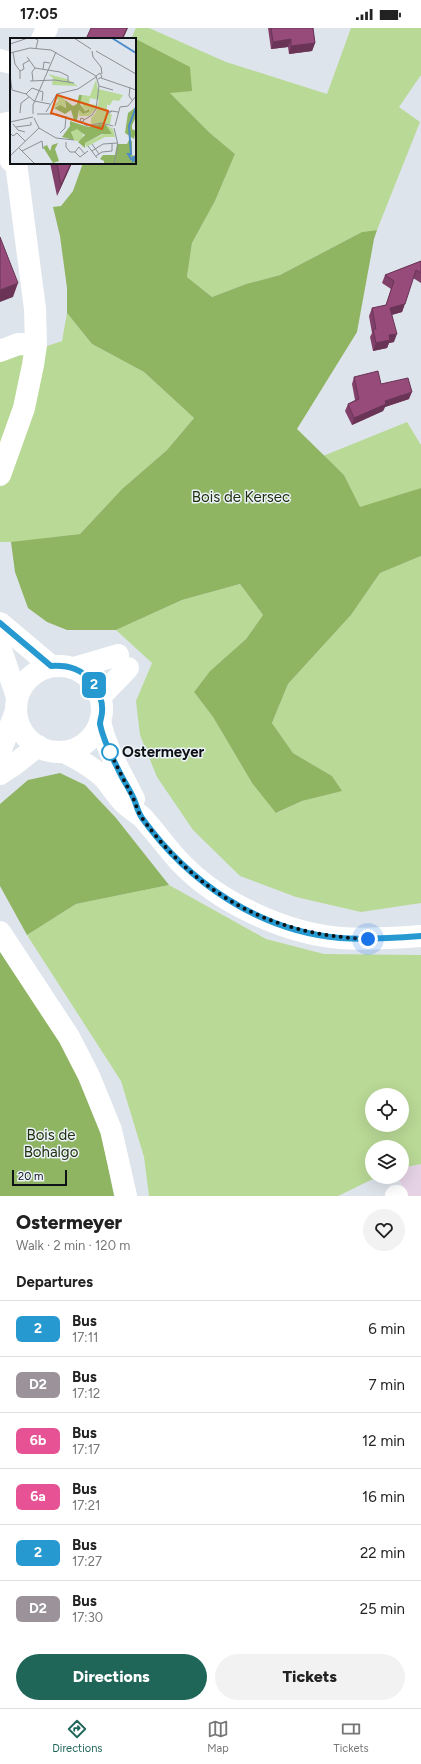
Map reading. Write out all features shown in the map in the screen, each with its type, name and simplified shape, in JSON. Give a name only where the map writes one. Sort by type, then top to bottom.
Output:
[{"type":"street","points":[[42,38],[47,28]]},
{"type":"street","points":[[0,125],[10,122]]},
{"type":"street","points":[[0,140],[10,157]]},
{"type":"street","points":[[0,475],[24,408],[34,365],[36,345],[36,309],[14,164]]},
{"type":"street","points":[[0,350],[18,344],[36,345]]},
{"type":"street","points":[[0,623],[51,666]]},
{"type":"street","points":[[0,647],[17,704],[19,725],[26,737],[38,746],[51,751],[64,752],[82,761],[99,774],[124,803],[141,816],[180,862],[199,880],[222,896],[276,924],[339,938],[382,939],[421,936]]},
{"type":"street","points":[[74,668],[123,661],[100,697]]},
{"type":"street","points":[[0,752],[22,686],[30,677],[40,670],[51,666],[74,668],[85,674],[94,685],[102,702],[100,722],[95,733],[86,742],[76,748],[64,752]]},
{"type":"street","points":[[100,722],[104,740],[141,816]]},
{"type":"street","points":[[0,774],[38,746]]},
{"type":"street","points":[[0,932],[69,1037],[90,1076],[110,1130],[126,1196]]},
{"type":"shaded area","points":[[421,1164],[421,1196],[407,1196],[401,1184],[409,1184],[409,1167]]},
{"type":"green space","points":[[136,28],[149,28],[226,62],[327,94],[351,28],[421,28],[421,75],[399,107],[420,122],[377,230],[362,232],[280,275],[246,284],[212,297],[187,277],[192,243],[215,201],[235,154],[210,133],[170,93],[157,52],[136,38],[132,37]]},
{"type":"green space","name":"Bois de Kersec","points":[[136,39],[190,67],[192,91],[170,93],[210,133],[235,154],[215,201],[192,243],[187,277],[212,297],[246,284],[280,275],[362,232],[377,230],[374,239],[357,332],[297,429],[344,475],[360,507],[421,488],[421,556],[380,573],[351,615],[288,684],[272,723],[293,753],[332,776],[342,791],[302,801],[276,813],[252,783],[213,717],[194,692],[210,671],[246,639],[263,615],[240,584],[182,600],[116,630],[67,630],[47,622],[28,608],[15,572],[11,542],[80,534],[122,489],[167,450],[194,418],[144,372],[92,344],[67,313],[67,288],[60,236],[53,207],[61,206],[73,191],[83,164],[136,164]]},
{"type":"green space","points":[[67,313],[92,344],[144,372],[194,418],[167,450],[122,489],[80,534],[17,542],[0,542],[0,362],[62,341]]},
{"type":"green space","points":[[407,422],[421,445],[421,488],[360,508],[344,475],[323,456]]},
{"type":"green space","points":[[421,556],[421,903],[361,912],[296,897],[240,876],[193,830],[157,777],[140,735],[136,701],[152,663],[116,630],[182,600],[240,584],[263,615],[246,639],[210,671],[194,692],[213,717],[252,783],[277,813],[302,801],[341,791],[332,776],[293,753],[272,723],[288,684],[351,615],[380,573]]},
{"type":"green space","points":[[60,773],[85,785],[116,818],[169,885],[76,904],[27,935],[0,886],[0,804],[28,780]]},
{"type":"green space","points":[[169,885],[266,939],[324,954],[421,955],[421,1164],[409,1167],[409,1140],[365,1140],[365,1183],[338,1196],[149,1196],[144,1157],[121,1081],[27,935],[76,904]]},
{"type":"green space","name":"Bois de Bohalgo","points":[[0,946],[49,1014],[96,1107],[114,1196],[0,1196]]},
{"type":"building","points":[[91,28],[127,28],[122,38],[86,38]]},
{"type":"building","points":[[271,28],[313,28],[315,43],[291,46],[291,39],[273,42]]},
{"type":"building","points":[[57,164],[71,164],[61,185]]},
{"type":"building","points":[[0,237],[18,283],[0,290]]},
{"type":"building","points":[[421,261],[421,273],[416,270],[405,304],[390,308],[397,334],[389,335],[390,340],[376,343],[373,329],[376,329],[372,308],[386,305],[394,281],[385,275]]},
{"type":"building","points":[[378,371],[381,384],[408,378],[412,392],[385,401],[386,404],[354,418],[348,404],[359,399],[354,377]]},
{"type":"bus line","name":"2","points":[[0,623],[51,666],[74,668],[85,674],[94,685],[102,702],[100,722],[104,740],[141,816],[180,862],[199,880],[222,896],[276,924],[339,938],[382,939],[421,936]]},
{"type":"place","name":"Ostermeyer","points":[[110,752]]},
{"type":"route","points":[[110,752],[109,750],[141,816],[180,862],[199,880],[222,896],[276,924],[339,938],[368,939]]}]
